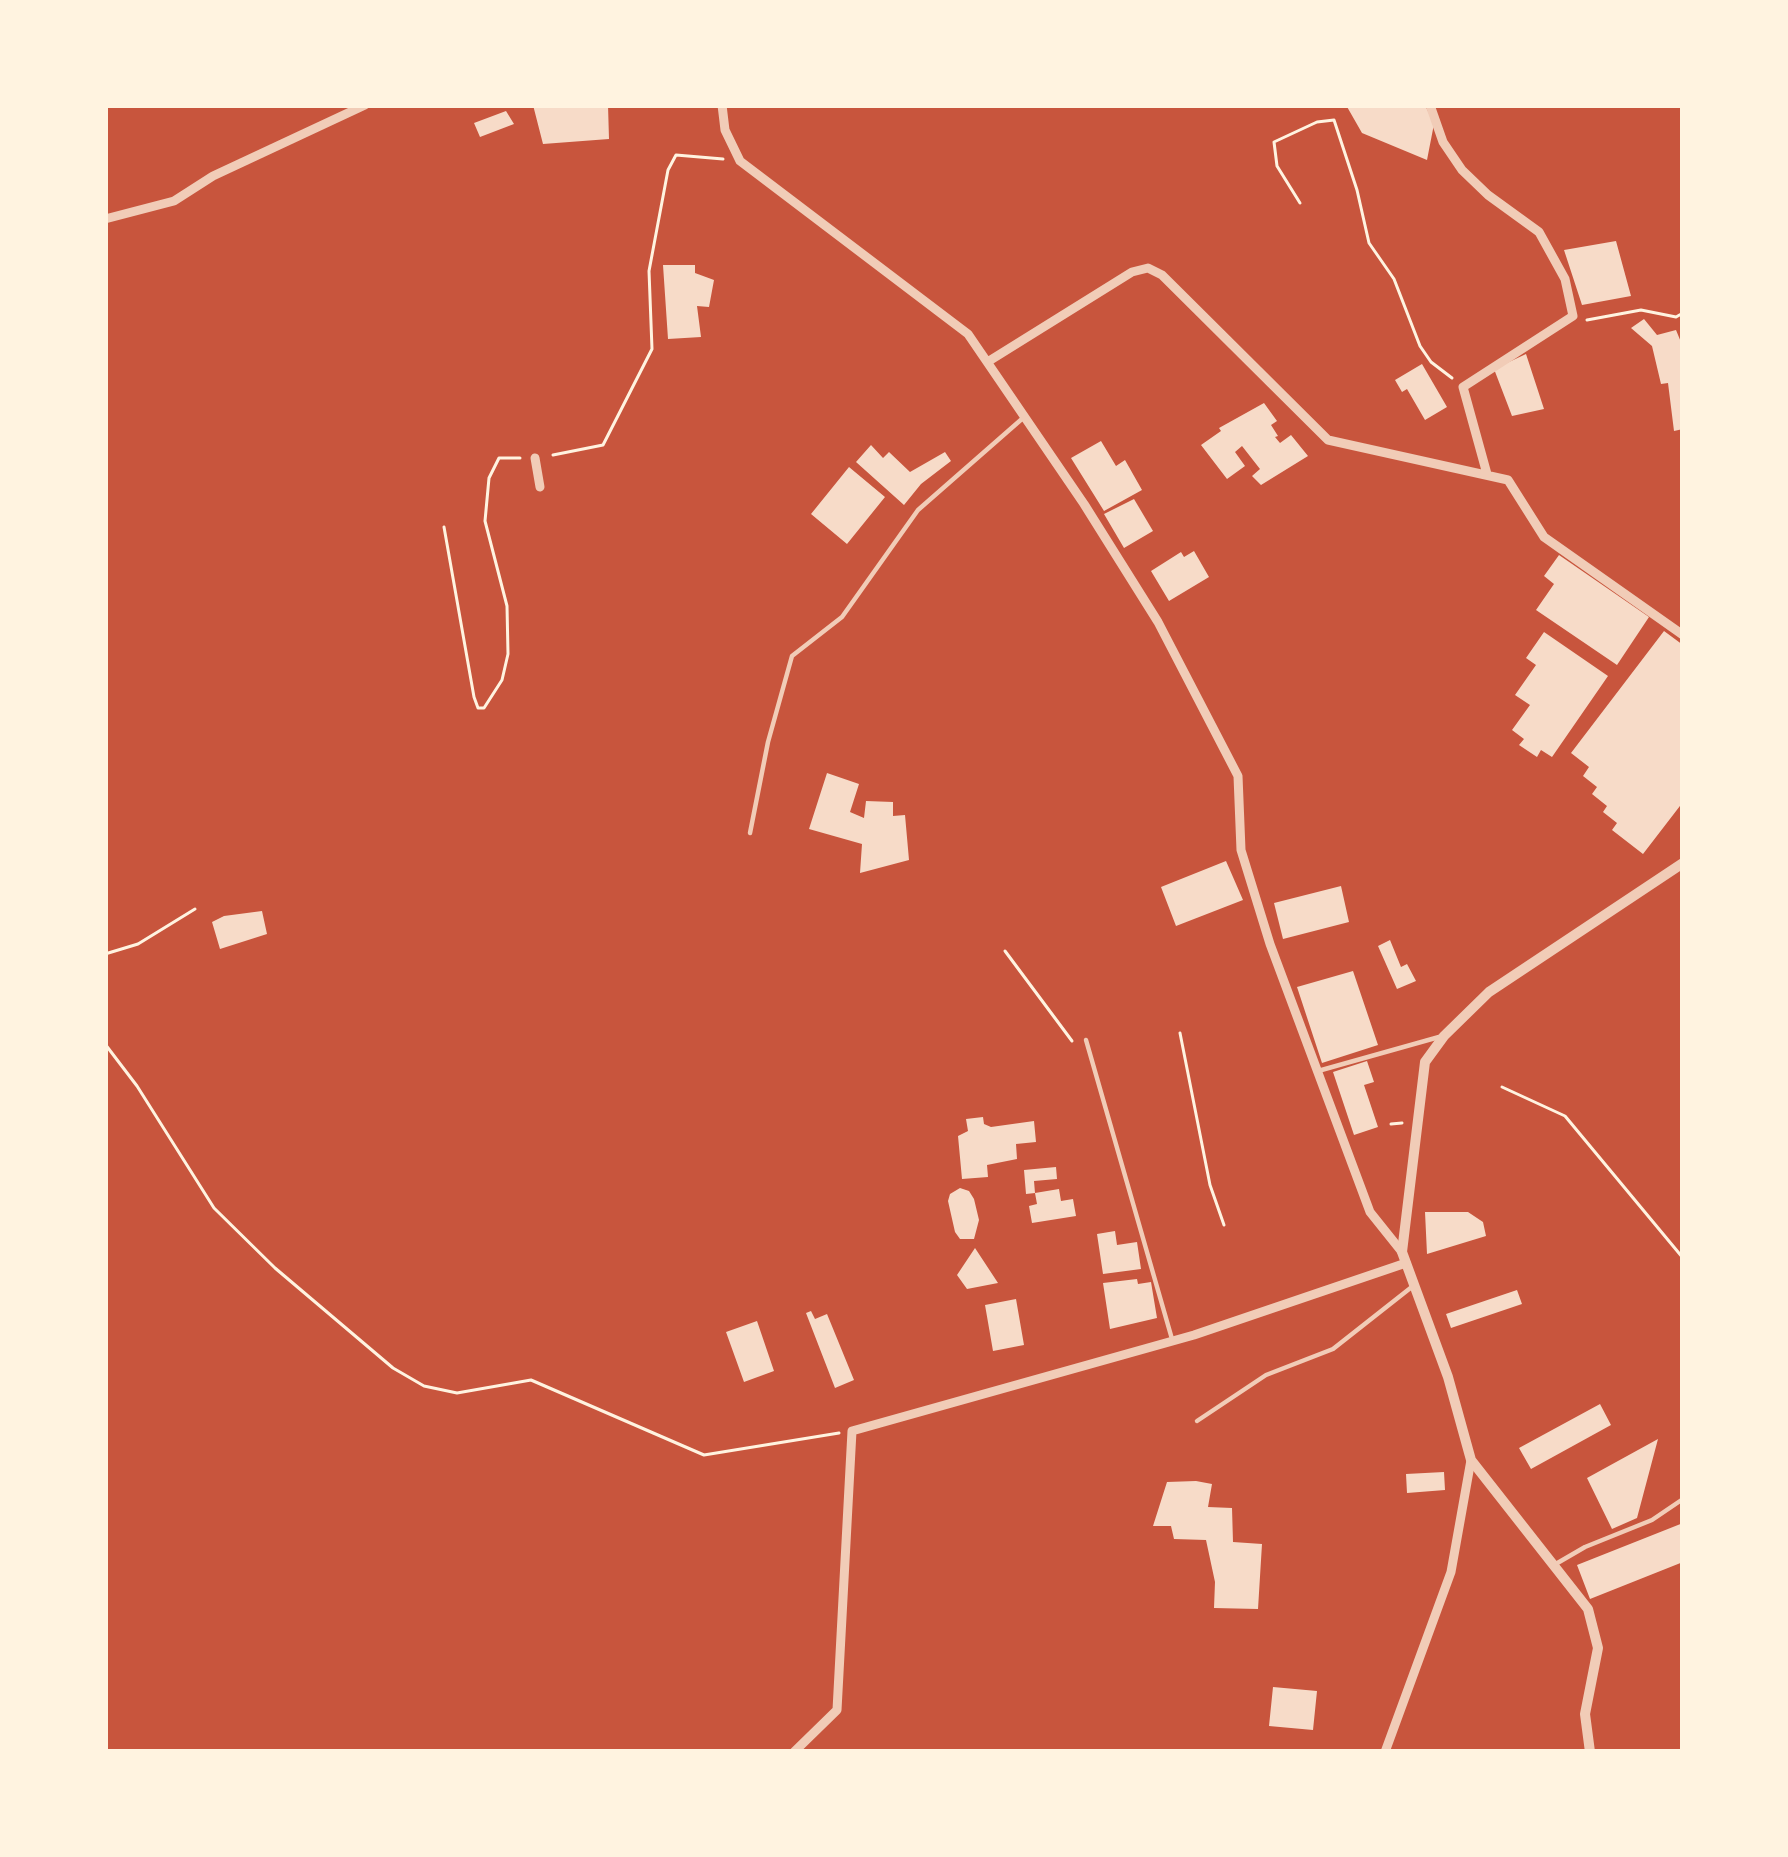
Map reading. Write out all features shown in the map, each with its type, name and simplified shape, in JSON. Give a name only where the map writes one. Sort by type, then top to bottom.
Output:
[{"type":"street","points":[[105,219],[174,201],[213,176],[365,105]]},
{"type":"street","points":[[722,105],[725,130],[740,161],[968,334],[1158,622],[1238,776],[1240,850],[1370,1212],[1404,1258],[1472,1460],[1588,1609],[1598,1648],[1585,1714],[1590,1752]]},
{"type":"street","points":[[1430,105],[1443,142],[1462,170],[1539,232],[1564,279],[1574,316],[1463,386],[1487,474]]},
{"type":"street","points":[[988,362],[1132,272],[1148,268],[1162,275],[1328,440],[1508,480],[1544,537],[1683,635]]},
{"type":"street","points":[[535,458],[540,487]]},
{"type":"street","points":[[1404,1258],[1425,1062],[1489,992],[1682,867]]},
{"type":"street","points":[[794,1752],[838,1710],[853,1431],[1172,1340],[1404,1258]]},
{"type":"street","points":[[1384,1752],[1451,1572],[1472,1460]]},
{"type":"lane","points":[[750,833],[792,656],[842,616],[918,510],[1023,418]]},
{"type":"lane","points":[[1318,1071],[1444,1036]]},
{"type":"lane","points":[[1086,1040],[1172,1340]]},
{"type":"lane","points":[[1197,1421],[1265,1375],[1333,1349],[1413,1286]]},
{"type":"lane","points":[[1554,1564],[1652,1520],[1683,1498]]},
{"type":"path","points":[[1300,203],[1276,166],[1274,142],[1317,122],[1334,120],[1369,244],[1394,279],[1420,346],[1431,362],[1463,386]]},
{"type":"path","points":[[444,527],[475,697],[478,708],[484,708],[502,680],[508,654],[507,606],[485,521],[489,478],[499,458],[535,458],[603,445],[652,349],[650,271],[668,170],[676,155],[740,161]]},
{"type":"path","points":[[1574,316],[1589,321],[1641,310],[1676,317],[1683,314]]},
{"type":"path","points":[[105,954],[138,944],[195,909]]},
{"type":"path","points":[[1005,951],[1074,1043],[1086,1040]]},
{"type":"path","points":[[1180,1033],[1210,1185],[1224,1225]]},
{"type":"path","points":[[105,1044],[214,1208],[393,1368],[424,1386],[457,1393],[531,1380],[704,1455],[853,1431]]},
{"type":"path","points":[[1502,1087],[1565,1116],[1683,1258]]},
{"type":"building","points":[[533,105],[608,105],[609,139],[543,144]]},
{"type":"building","points":[[1346,105],[1425,105],[1434,124],[1427,160],[1362,133]]},
{"type":"building","points":[[506,111],[514,124],[480,137],[474,123]]},
{"type":"building","points":[[1616,241],[1631,296],[1582,305],[1564,250]]},
{"type":"building","points":[[663,265],[695,265],[695,273],[714,280],[709,307],[697,306],[701,337],[668,339]]},
{"type":"building","points":[[1644,319],[1657,335],[1676,330],[1683,347],[1683,429],[1674,431],[1668,383],[1661,384],[1652,346],[1631,328]]},
{"type":"building","points":[[1526,354],[1544,409],[1512,416],[1494,369]]},
{"type":"building","points":[[1422,364],[1447,407],[1425,420],[1407,389],[1402,392],[1395,380]]},
{"type":"building","points":[[1264,403],[1277,421],[1271,425],[1275,437],[1280,443],[1291,435],[1308,456],[1261,485],[1252,476],[1260,469],[1242,446],[1235,452],[1245,466],[1227,479],[1201,445],[1219,428]]},
{"type":"building","points":[[1101,441],[1116,466],[1125,460],[1142,490],[1104,511],[1071,458]]},
{"type":"building","points":[[871,445],[883,458],[889,452],[910,472],[945,452],[951,461],[921,484],[904,505],[856,462]]},
{"type":"building","points":[[849,467],[885,497],[847,544],[811,514]]},
{"type":"building","points":[[1134,499],[1153,531],[1124,548],[1104,514]]},
{"type":"building","points":[[1194,551],[1209,577],[1169,601],[1151,571],[1181,552],[1184,557]]},
{"type":"building","points":[[1559,555],[1649,617],[1617,665],[1536,610],[1554,584],[1544,576]]},
{"type":"building","points":[[1664,631],[1683,645],[1683,802],[1643,854],[1612,830],[1617,823],[1592,794],[1597,787],[1583,776],[1589,767],[1571,753]]},
{"type":"building","points":[[1544,632],[1608,676],[1552,757],[1541,750],[1537,757],[1519,745],[1524,739],[1512,730],[1530,705],[1515,695],[1536,665],[1526,658]]},
{"type":"building","points":[[827,773],[859,784],[850,812],[864,818],[866,801],[893,802],[893,816],[905,815],[909,860],[860,873],[862,844],[809,829]]},
{"type":"building","points":[[1226,861],[1243,900],[1176,926],[1161,887]]},
{"type":"building","points":[[1341,886],[1349,922],[1283,939],[1274,903]]},
{"type":"building","points":[[262,911],[267,934],[220,949],[212,922]]},
{"type":"building","points":[[1390,940],[1401,967],[1407,964],[1416,981],[1397,989],[1378,946]]},
{"type":"building","points":[[1353,971],[1378,1045],[1322,1063],[1297,987]]},
{"type":"building","points":[[1367,1061],[1374,1082],[1364,1085],[1378,1127],[1354,1135],[1333,1072]]},
{"type":"building","points":[[983,1117],[991,1127],[1034,1121],[1036,1142],[1016,1144],[1017,1159],[987,1165],[988,1177],[962,1179],[958,1136],[968,1131],[966,1119]]},
{"type":"building","points":[[1056,1167],[1057,1179],[1034,1181],[1035,1193],[1026,1194],[1024,1170]]},
{"type":"building","points":[[960,1188],[974,1199],[979,1220],[974,1239],[960,1239],[955,1232],[948,1201]]},
{"type":"building","points":[[1059,1189],[1061,1201],[1073,1199],[1076,1216],[1032,1223],[1029,1206],[1037,1204],[1035,1193]]},
{"type":"building","points":[[1425,1212],[1468,1212],[1483,1222],[1486,1236],[1427,1254]]},
{"type":"building","points":[[1115,1231],[1117,1245],[1137,1242],[1141,1269],[1103,1274],[1097,1234]]},
{"type":"building","points":[[975,1248],[998,1283],[967,1289],[957,1275]]},
{"type":"building","points":[[1137,1279],[1138,1284],[1151,1282],[1157,1318],[1110,1329],[1103,1283]]},
{"type":"building","points":[[1517,1290],[1522,1304],[1451,1328],[1446,1314]]},
{"type":"building","points":[[1016,1299],[1024,1345],[993,1351],[985,1305]]},
{"type":"building","points":[[811,1311],[815,1319],[827,1314],[854,1380],[835,1388],[806,1313]]},
{"type":"building","points":[[757,1321],[774,1371],[744,1382],[726,1332]]},
{"type":"building","points":[[1600,1404],[1611,1425],[1531,1469],[1519,1448]]},
{"type":"building","points":[[1658,1439],[1637,1518],[1612,1529],[1587,1478]]},
{"type":"building","points":[[1444,1472],[1445,1490],[1407,1493],[1406,1474]]},
{"type":"building","points":[[1167,1482],[1212,1484],[1208,1507],[1232,1508],[1233,1542],[1262,1544],[1258,1609],[1214,1608],[1215,1582],[1206,1540],[1174,1539],[1171,1526],[1153,1526]]},
{"type":"building","points":[[1683,1523],[1683,1562],[1590,1599],[1577,1565]]},
{"type":"building","points":[[1273,1687],[1317,1691],[1313,1730],[1269,1726]]}]
